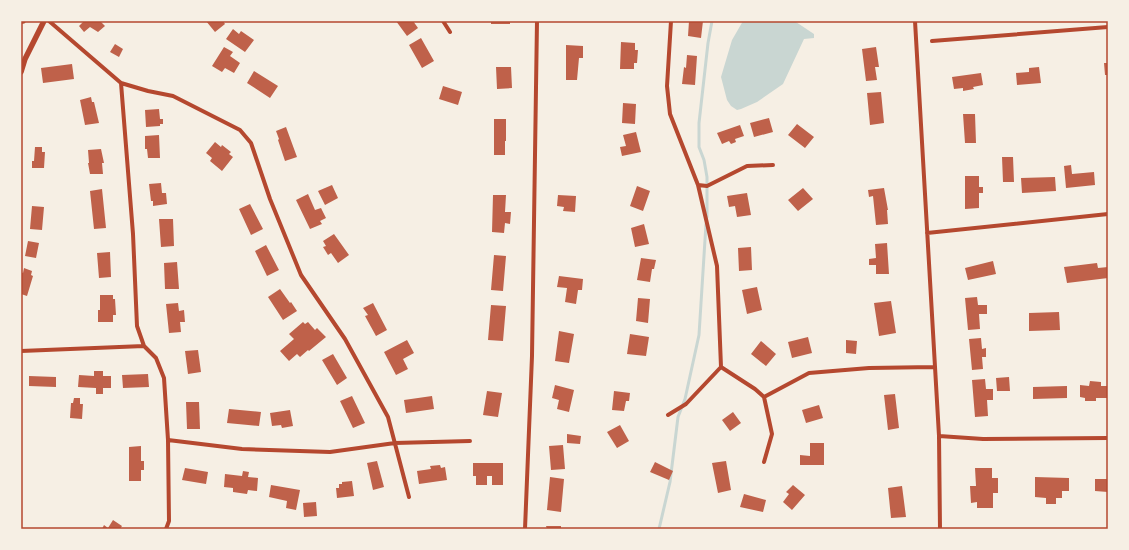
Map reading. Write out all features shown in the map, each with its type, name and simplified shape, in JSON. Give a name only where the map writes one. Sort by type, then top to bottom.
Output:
[{"type":"street","points":[[21,72],[25,59],[44,21]]},
{"type":"street","points":[[49,21],[121,84],[173,96],[240,130],[251,143],[270,198],[301,275],[345,339],[388,417],[410,496]]},
{"type":"street","points":[[443,21],[450,32]]},
{"type":"street","points":[[525,529],[532,356],[537,21]]},
{"type":"street","points":[[668,415],[686,404],[721,367],[717,266],[698,185],[670,114],[667,86],[671,21]]},
{"type":"street","points":[[915,21],[939,436],[940,529]]},
{"type":"street","points":[[932,41],[1108,27]]},
{"type":"street","points":[[121,84],[133,234],[137,326],[144,346],[156,358],[164,378],[168,440],[169,522],[166,529]]},
{"type":"street","points":[[698,185],[707,186],[747,166],[773,165]]},
{"type":"street","points":[[927,233],[1108,214]]},
{"type":"street","points":[[21,351],[144,346]]},
{"type":"street","points":[[721,367],[755,389],[764,397],[772,434],[764,462]]},
{"type":"street","points":[[764,397],[809,373],[869,368],[934,367]]},
{"type":"street","points":[[939,436],[983,439],[1108,438]]},
{"type":"street","points":[[168,440],[242,449],[330,452],[395,443],[470,441]]},
{"type":"shaded area","points":[[743,21],[796,22],[814,34],[814,38],[804,39],[783,84],[757,102],[737,110],[731,106],[727,100],[721,77],[732,40]]},
{"type":"building","points":[[84,21],[102,21],[101,22],[105,26],[98,32],[90,27],[84,32],[79,26]]},
{"type":"building","points":[[206,21],[223,21],[225,24],[215,32]]},
{"type":"building","points":[[396,21],[413,21],[418,28],[407,36]]},
{"type":"building","points":[[491,21],[510,21],[510,24],[491,24]]},
{"type":"building","points":[[689,21],[703,21],[701,38],[688,36]]},
{"type":"building","points":[[233,29],[239,34],[241,31],[254,40],[245,52],[226,39]]},
{"type":"building","points":[[421,38],[434,61],[422,68],[409,45]]},
{"type":"building","points":[[621,42],[635,43],[635,50],[638,50],[637,63],[634,63],[634,69],[620,69]]},
{"type":"building","points":[[115,44],[123,49],[119,57],[110,52]]},
{"type":"building","points":[[566,45],[583,46],[583,58],[579,58],[577,80],[566,80]]},
{"type":"building","points":[[224,47],[233,52],[230,56],[240,63],[234,73],[225,68],[222,72],[212,66]]},
{"type":"building","points":[[876,47],[879,67],[875,67],[877,80],[866,81],[862,49]]},
{"type":"building","points":[[687,55],[697,56],[695,85],[682,84],[684,67],[686,68]]},
{"type":"building","points":[[1104,63],[1108,63],[1108,75],[1105,75]]},
{"type":"building","points":[[72,64],[74,79],[43,83],[41,68]]},
{"type":"building","points":[[496,67],[511,67],[512,88],[497,89]]},
{"type":"building","points":[[1039,67],[1041,83],[1017,85],[1016,73],[1029,72],[1029,68]]},
{"type":"building","points":[[254,71],[278,86],[270,98],[247,83]]},
{"type":"building","points":[[981,73],[983,85],[973,87],[974,89],[963,91],[963,88],[954,89],[952,77]]},
{"type":"building","points":[[443,86],[462,92],[458,105],[439,99]]},
{"type":"building","points":[[881,92],[884,123],[870,125],[867,93]]},
{"type":"building","points":[[91,97],[92,102],[94,102],[99,123],[85,125],[80,100]]},
{"type":"building","points":[[623,103],[636,104],[635,124],[622,123]]},
{"type":"building","points":[[159,109],[160,119],[163,119],[163,124],[160,124],[160,126],[146,127],[145,110]]},
{"type":"building","points":[[963,114],[975,114],[976,143],[965,143]]},
{"type":"building","points":[[769,118],[773,132],[754,137],[750,123]]},
{"type":"building","points":[[494,119],[506,119],[505,155],[494,155]]},
{"type":"building","points":[[797,124],[814,137],[805,148],[788,135]]},
{"type":"building","points":[[740,125],[744,136],[735,139],[736,142],[731,144],[729,141],[722,144],[717,133]]},
{"type":"building","points":[[286,127],[297,157],[285,161],[276,131]]},
{"type":"building","points":[[636,132],[641,152],[622,156],[620,147],[626,146],[623,135]]},
{"type":"building","points":[[159,135],[160,158],[148,158],[147,149],[145,149],[145,136]]},
{"type":"building","points":[[215,142],[231,152],[229,154],[233,157],[222,171],[210,161],[212,158],[206,153]]},
{"type":"building","points":[[35,147],[42,147],[42,152],[45,152],[44,168],[32,168]]},
{"type":"building","points":[[101,149],[104,163],[102,163],[103,174],[90,174],[88,150]]},
{"type":"building","points":[[1002,157],[1013,157],[1014,182],[1003,182]]},
{"type":"building","points":[[1071,165],[1072,174],[1094,172],[1095,185],[1066,188],[1064,166]]},
{"type":"building","points":[[965,176],[979,176],[979,187],[983,187],[983,193],[979,193],[979,208],[965,209]]},
{"type":"building","points":[[1055,177],[1056,191],[1022,193],[1021,178]]},
{"type":"building","points":[[161,183],[162,193],[166,193],[167,204],[153,206],[149,184]]},
{"type":"building","points":[[332,185],[338,198],[325,205],[318,191]]},
{"type":"building","points":[[637,186],[650,191],[643,211],[630,206]]},
{"type":"building","points":[[803,188],[813,199],[798,211],[788,200]]},
{"type":"building","points":[[884,188],[888,210],[888,224],[876,225],[873,196],[869,197],[868,190]]},
{"type":"building","points":[[102,189],[106,228],[94,229],[90,191]]},
{"type":"building","points":[[747,193],[751,215],[737,217],[735,206],[729,207],[727,196]]},
{"type":"building","points":[[308,194],[315,210],[321,208],[326,218],[320,221],[322,224],[310,229],[296,200]]},
{"type":"building","points":[[493,195],[506,195],[505,212],[511,212],[510,224],[505,223],[504,233],[492,232]]},
{"type":"building","points":[[558,195],[576,196],[575,212],[563,211],[564,207],[557,206]]},
{"type":"building","points":[[250,204],[263,229],[251,235],[239,209]]},
{"type":"building","points":[[32,206],[44,207],[42,230],[30,229]]},
{"type":"building","points":[[159,219],[173,219],[174,246],[161,247]]},
{"type":"building","points":[[644,224],[649,244],[635,247],[631,228]]},
{"type":"building","points":[[334,234],[349,255],[338,263],[331,253],[328,255],[323,247],[326,246],[323,241]]},
{"type":"building","points":[[28,241],[39,243],[36,258],[25,256]]},
{"type":"building","points":[[887,243],[889,274],[876,274],[876,265],[869,265],[869,259],[876,258],[875,244]]},
{"type":"building","points":[[266,245],[279,270],[267,276],[255,251]]},
{"type":"building","points":[[751,247],[752,270],[739,271],[738,248]]},
{"type":"building","points":[[110,252],[111,277],[99,278],[97,253]]},
{"type":"building","points":[[494,255],[506,256],[503,291],[491,290]]},
{"type":"building","points":[[641,258],[656,260],[654,269],[652,269],[650,282],[637,280]]},
{"type":"building","points":[[993,261],[996,274],[968,280],[965,268]]},
{"type":"building","points":[[177,262],[179,289],[165,289],[164,263]]},
{"type":"building","points":[[1097,263],[1098,268],[1108,267],[1108,278],[1067,283],[1064,267]]},
{"type":"building","points":[[24,268],[32,271],[31,275],[33,276],[27,296],[21,294],[21,272],[23,273]]},
{"type":"building","points":[[559,276],[583,279],[582,290],[578,290],[576,304],[565,302],[567,288],[557,287]]},
{"type":"building","points":[[757,287],[762,310],[747,314],[742,290]]},
{"type":"building","points":[[280,289],[297,311],[283,320],[268,297]]},
{"type":"building","points":[[100,295],[113,295],[113,299],[115,299],[116,315],[113,315],[113,322],[98,322]]},
{"type":"building","points":[[977,297],[978,305],[987,305],[987,314],[979,314],[980,329],[968,330],[965,298]]},
{"type":"building","points":[[638,298],[650,299],[648,323],[636,321]]},
{"type":"building","points":[[891,301],[896,333],[879,336],[874,303]]},
{"type":"building","points":[[178,303],[179,311],[184,310],[185,322],[180,322],[181,332],[169,333],[166,304]]},
{"type":"building","points":[[373,303],[387,330],[376,336],[365,316],[368,315],[363,308]]},
{"type":"building","points":[[491,305],[506,306],[503,341],[488,340]]},
{"type":"building","points":[[1059,312],[1060,330],[1029,331],[1029,313]]},
{"type":"building","points":[[303,322],[305,324],[308,322],[315,330],[317,328],[326,337],[300,357],[297,354],[289,361],[280,351],[294,339],[289,334]]},
{"type":"building","points":[[559,331],[574,334],[569,363],[555,361]]},
{"type":"building","points":[[630,334],[649,337],[646,356],[627,354]]},
{"type":"building","points":[[808,337],[812,353],[792,358],[788,342]]},
{"type":"building","points":[[981,338],[982,349],[986,348],[986,357],[982,357],[983,369],[972,370],[969,339]]},
{"type":"building","points":[[407,340],[414,353],[403,359],[408,369],[396,375],[384,352]]},
{"type":"building","points":[[846,340],[857,341],[856,354],[846,353]]},
{"type":"building","points":[[761,341],[776,354],[766,366],[751,354]]},
{"type":"building","points":[[198,350],[201,372],[188,374],[185,351]]},
{"type":"building","points":[[333,354],[347,378],[337,385],[322,360]]},
{"type":"building","points":[[94,371],[103,371],[103,376],[111,376],[111,388],[103,388],[103,394],[96,394],[96,388],[78,387],[79,375],[94,376]]},
{"type":"building","points":[[148,374],[149,387],[123,388],[122,375]]},
{"type":"building","points":[[29,376],[56,377],[56,387],[29,386]]},
{"type":"building","points":[[1009,377],[1010,391],[997,391],[996,378]]},
{"type":"building","points":[[985,379],[986,389],[993,389],[993,400],[987,400],[988,416],[975,417],[972,380]]},
{"type":"building","points":[[1090,381],[1101,382],[1101,386],[1108,386],[1108,398],[1096,398],[1096,401],[1085,401],[1085,398],[1080,397],[1080,385],[1089,386]]},
{"type":"building","points":[[555,385],[574,390],[569,412],[557,409],[559,400],[552,398]]},
{"type":"building","points":[[1067,386],[1067,398],[1033,399],[1033,387]]},
{"type":"building","points":[[487,391],[502,393],[498,417],[483,415]]},
{"type":"building","points":[[614,391],[630,393],[629,401],[626,401],[624,411],[612,410]]},
{"type":"building","points":[[895,394],[899,428],[888,430],[884,395]]},
{"type":"building","points":[[352,396],[365,423],[353,428],[340,401]]},
{"type":"building","points":[[432,396],[434,409],[406,413],[404,400]]},
{"type":"building","points":[[74,398],[80,398],[80,404],[83,404],[82,419],[70,418],[71,403],[73,403]]},
{"type":"building","points":[[186,402],[199,402],[200,429],[187,429]]},
{"type":"building","points":[[819,405],[823,418],[806,423],[802,410]]},
{"type":"building","points":[[229,409],[261,412],[259,426],[227,423]]},
{"type":"building","points":[[290,410],[293,426],[282,428],[281,425],[272,426],[270,413]]},
{"type":"building","points":[[733,412],[741,423],[730,431],[722,420]]},
{"type":"building","points":[[620,425],[629,441],[617,448],[607,432]]},
{"type":"building","points":[[567,434],[581,436],[580,444],[567,443]]},
{"type":"building","points":[[810,443],[824,443],[824,465],[800,465],[800,455],[810,456]]},
{"type":"building","points":[[563,445],[565,469],[551,470],[549,446]]},
{"type":"building","points":[[141,446],[141,461],[144,461],[144,470],[141,470],[141,481],[129,481],[129,447]]},
{"type":"building","points":[[377,461],[384,487],[373,490],[367,463]]},
{"type":"building","points":[[726,461],[731,490],[718,493],[712,463]]},
{"type":"building","points":[[655,462],[673,471],[669,480],[650,472]]},
{"type":"building","points":[[473,463],[503,463],[503,485],[492,485],[492,476],[487,476],[487,485],[476,485],[476,476],[473,476]]},
{"type":"building","points":[[440,465],[441,468],[445,467],[447,480],[419,484],[417,471],[431,469],[430,466]]},
{"type":"building","points":[[185,468],[208,472],[206,484],[182,480]]},
{"type":"building","points":[[975,468],[992,468],[992,478],[998,478],[998,493],[993,493],[993,508],[977,508],[977,502],[971,503],[970,486],[976,486]]},
{"type":"building","points":[[243,471],[249,472],[248,477],[258,478],[257,491],[248,490],[247,494],[233,492],[233,488],[224,487],[225,474],[242,476]]},
{"type":"building","points":[[550,477],[564,479],[561,512],[547,510]]},
{"type":"building","points":[[1035,477],[1069,478],[1069,491],[1062,491],[1062,498],[1056,498],[1056,504],[1046,504],[1046,498],[1035,497]]},
{"type":"building","points":[[1095,479],[1108,479],[1108,492],[1095,491]]},
{"type":"building","points":[[352,481],[354,496],[337,498],[336,488],[339,488],[339,484],[342,484],[342,482]]},
{"type":"building","points":[[271,485],[300,490],[296,510],[286,508],[287,501],[269,497]]},
{"type":"building","points":[[793,485],[805,495],[792,510],[783,502],[789,494],[786,492]]},
{"type":"building","points":[[902,486],[906,517],[891,518],[888,488]]},
{"type":"building","points":[[744,494],[766,500],[763,512],[740,507]]},
{"type":"building","points":[[316,502],[317,516],[304,517],[303,503]]},
{"type":"building","points":[[113,520],[122,526],[120,529],[102,529],[104,525],[108,528]]},
{"type":"building","points":[[546,526],[561,526],[561,529],[547,529]]},
{"type":"waterway","points":[[707,217],[707,177],[704,160],[699,147],[699,123],[712,21]]},
{"type":"waterway","points":[[659,529],[670,482],[678,417],[685,399],[699,335],[706,224]]}]
